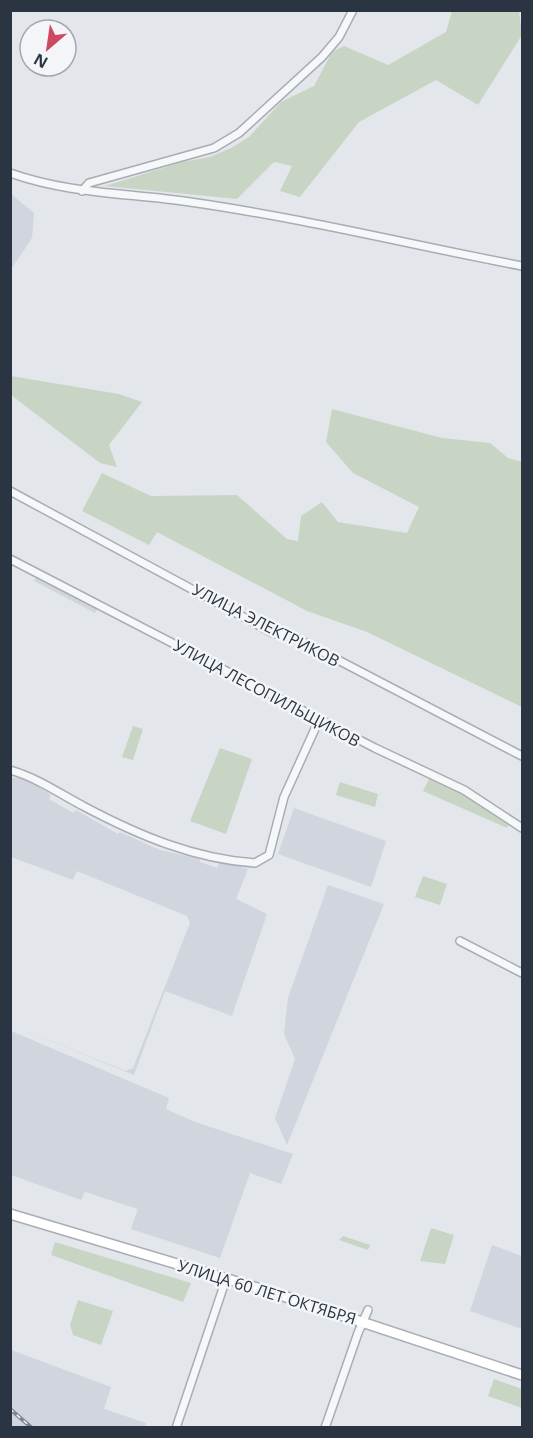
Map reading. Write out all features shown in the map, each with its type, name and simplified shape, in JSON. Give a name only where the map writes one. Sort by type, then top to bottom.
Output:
[{"type":"main road","name":"УЛИЦА 60 ЛЕТ ОКТЯБРЯ","points":[[10,1214],[223,1277],[522,1375]]},
{"type":"street","points":[[82,191],[89,183],[214,148],[239,133],[322,57],[339,38],[353,10]]},
{"type":"street","points":[[10,173],[38,183],[82,191],[190,202],[522,266]]},
{"type":"street","name":"УЛИЦА ЭЛЕКТРИКОВ","points":[[10,491],[273,633],[296,638],[522,756]]},
{"type":"street","name":"УЛИЦА ЛЕСОПИЛЬЩИКОВ","points":[[10,559],[319,720],[464,789],[522,828]]},
{"type":"street","points":[[10,770],[38,780],[106,818],[160,843],[255,863],[268,857],[284,797],[319,720]]},
{"type":"street","points":[[460,941],[522,973]]},
{"type":"street","points":[[176,1428],[223,1288],[223,1277]]},
{"type":"street","points":[[325,1428],[368,1310]]},
{"type":"shaded area","points":[[11,194],[34,213],[32,238],[11,269]]},
{"type":"shaded area","points":[[36,577],[97,609],[95,613],[34,581]]},
{"type":"shaded area","points":[[11,777],[26,779],[51,795],[49,799],[74,813],[76,810],[118,834],[120,832],[160,850],[200,859],[200,862],[217,868],[220,861],[248,869],[236,899],[267,914],[232,1016],[165,991],[134,1075],[11,1025],[126,1071],[133,1068],[190,923],[187,916],[77,871],[73,880],[11,857]]},
{"type":"shaded area","points":[[294,808],[386,841],[371,887],[278,854]]},
{"type":"shaded area","points":[[328,885],[384,904],[287,1145],[275,1118],[295,1059],[284,1034],[288,998]]},
{"type":"shaded area","points":[[11,1031],[169,1098],[166,1109],[195,1122],[293,1154],[281,1184],[250,1173],[220,1258],[131,1229],[138,1209],[85,1192],[81,1200],[11,1175]]},
{"type":"shaded area","points":[[492,1245],[522,1256],[522,1329],[470,1311]]},
{"type":"shaded area","points":[[11,1350],[111,1387],[104,1409],[146,1423],[145,1427],[11,1427]]},
{"type":"green space","points":[[452,11],[519,11],[522,35],[478,105],[436,80],[359,122],[300,197],[280,191],[292,166],[274,162],[237,199],[105,186],[182,162],[210,157],[231,148],[249,137],[281,102],[314,86],[332,52],[344,46],[388,65],[446,32]]},
{"type":"green space","points":[[11,376],[119,394],[142,402],[109,445],[117,467],[100,463],[11,395]]},
{"type":"green space","points":[[332,409],[442,438],[490,443],[508,458],[522,462],[522,707],[367,632],[307,611],[157,532],[149,545],[82,511],[102,473],[151,496],[237,495],[287,539],[298,541],[301,516],[322,502],[338,522],[407,533],[419,507],[353,473],[326,442]]},
{"type":"green space","points":[[133,726],[143,729],[133,760],[122,757]]},
{"type":"green space","points":[[220,748],[252,759],[226,834],[190,821]]},
{"type":"green space","points":[[429,779],[464,795],[509,824],[507,828],[423,791]]},
{"type":"green space","points":[[340,782],[378,794],[375,807],[336,795]]},
{"type":"green space","points":[[423,876],[447,884],[440,905],[415,897]]},
{"type":"green space","points":[[431,1228],[454,1235],[445,1264],[420,1261]]},
{"type":"green space","points":[[343,1236],[370,1245],[368,1250],[339,1240]]},
{"type":"green space","points":[[55,1242],[191,1283],[183,1302],[51,1255]]},
{"type":"green space","points":[[78,1300],[113,1311],[101,1345],[73,1335],[70,1325]]},
{"type":"green space","points":[[494,1379],[522,1389],[522,1408],[488,1396]]},
{"type":"railway","points":[[10,1409],[32,1428]]}]
